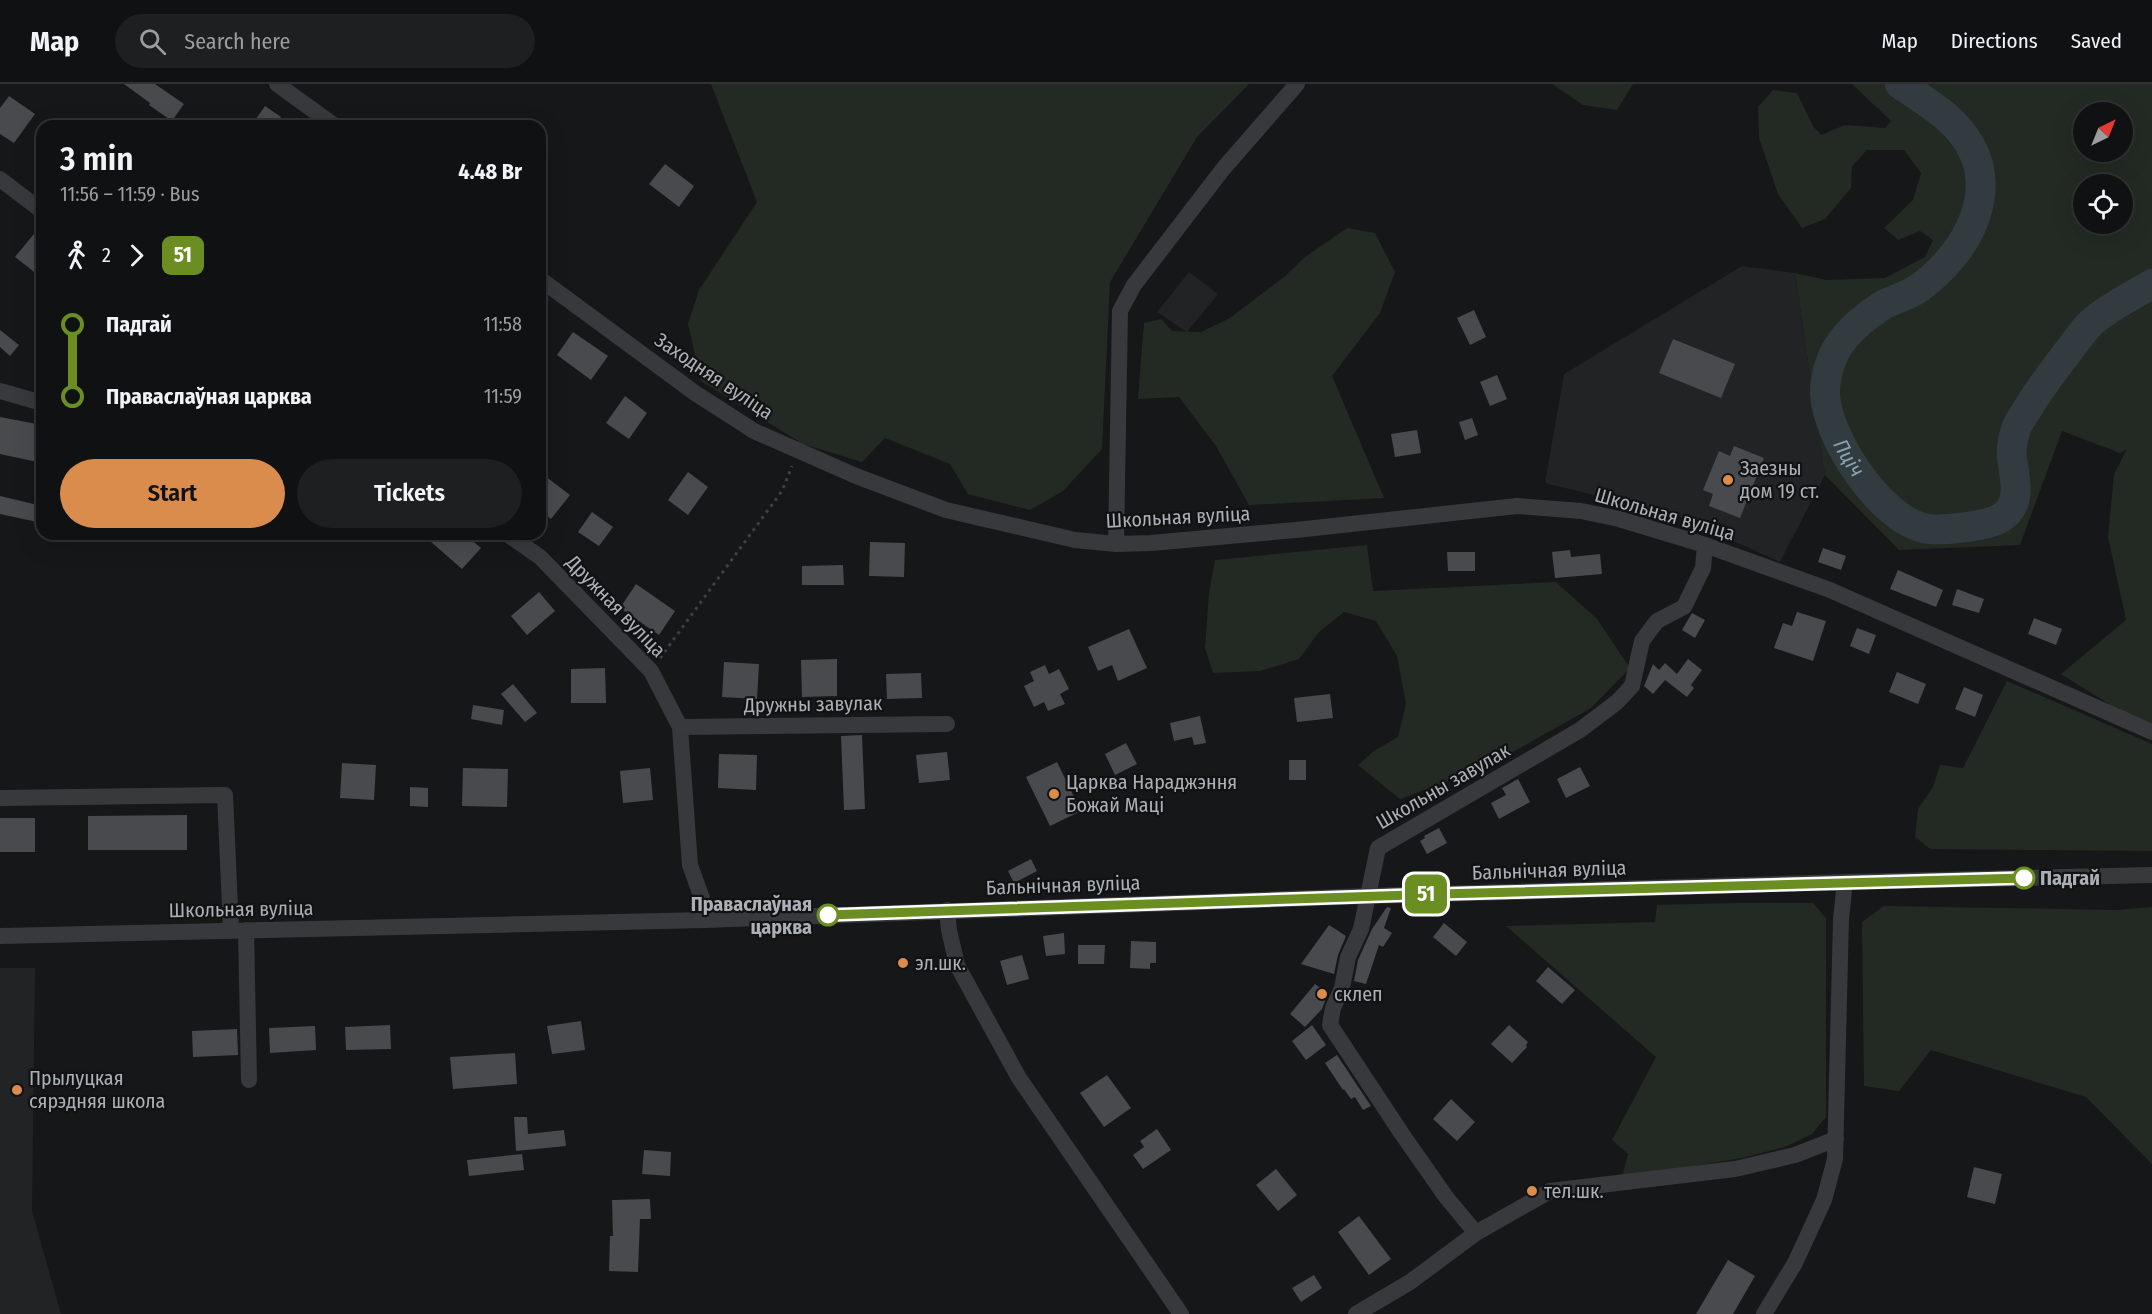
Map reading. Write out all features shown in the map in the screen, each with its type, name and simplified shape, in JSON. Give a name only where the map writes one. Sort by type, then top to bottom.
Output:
[{"type":"street","points":[[278,84],[327,120]]},
{"type":"street","points":[[1116,544],[1120,311],[1134,285],[1223,169],[1297,84]]},
{"type":"street","points":[[0,180],[36,207]]},
{"type":"street","name":"Заходняя вуліца","points":[[546,283],[695,393],[754,431],[798,451],[951,511]]},
{"type":"street","points":[[0,391],[36,401]]},
{"type":"street","name":"Школьная вуліца","points":[[951,511],[1075,540],[1116,544],[1285,531],[1516,506],[1550,507],[1591,513],[1705,545],[1830,590],[2152,732]]},
{"type":"street","name":"Дружная вуліца","points":[[516,540],[540,557],[651,671],[680,727],[690,865],[704,904],[705,920]]},
{"type":"street","name":"Школьны завулак","points":[[1476,1233],[1446,1197],[1401,1134],[1330,1026],[1332,1008],[1342,988],[1348,957],[1361,929],[1378,848],[1580,730],[1617,702],[1632,686],[1642,641],[1657,621],[1684,607],[1703,567],[1705,545]]},
{"type":"street","name":"Дружны завулак","points":[[680,727],[947,724]]},
{"type":"street","points":[[0,798],[225,795],[239,930],[249,1080]]},
{"type":"street","name":"Бальнічная вуліца","points":[[665,920],[1369,896],[2152,875]]},
{"type":"street","points":[[1764,1314],[1795,1263],[1824,1200],[1835,1159],[1841,919],[1845,882]]},
{"type":"street","points":[[947,910],[957,965],[1019,1078],[1181,1314]]},
{"type":"street","name":"Школьная вуліца","points":[[0,936],[665,920]]},
{"type":"street","points":[[1356,1314],[1410,1282],[1476,1233],[1550,1191],[1735,1169],[1795,1155],[1836,1139]]},
{"type":"path","points":[[651,671],[782,491],[798,451]]},
{"type":"shaded area","points":[[711,84],[1249,84],[1197,137],[1110,282],[1102,449],[1063,491],[1030,510],[968,494],[950,464],[885,438],[862,462],[803,444],[701,381],[688,324],[699,290],[757,202]]},
{"type":"shaded area","points":[[1552,84],[1633,84],[1617,110],[1583,105]]},
{"type":"shaded area","points":[[1852,84],[2152,84],[2152,723],[2122,712],[2061,674],[2126,620],[2108,537],[2114,474],[2127,449],[2120,453],[2062,431],[2020,545],[1899,550],[1825,475],[1795,273],[1826,280],[1885,278],[1925,257],[1933,240],[1920,231],[1898,240],[1884,228],[1913,200],[1921,173],[1904,150],[1867,150],[1852,166],[1851,188],[1825,219],[1802,228],[1778,194],[1759,138],[1758,107],[1773,90],[1797,93],[1813,126],[1821,135],[1845,125],[1885,128],[1891,121]]},
{"type":"shaded area","points":[[1347,228],[1375,233],[1395,272],[1380,313],[1332,376],[1384,498],[1249,505],[1216,446],[1179,397],[1138,399],[1144,323],[1161,319],[1172,331],[1201,332],[1230,318],[1284,277],[1305,257]]},
{"type":"shaded area","points":[[1742,266],[1795,273],[1825,475],[1780,562],[1678,516],[1545,483],[1564,374]]},
{"type":"shaded area","points":[[1189,272],[1218,294],[1187,332],[1157,312]]},
{"type":"shaded area","points":[[1367,545],[1373,591],[1556,582],[1597,619],[1630,668],[1591,708],[1486,767],[1400,799],[1358,765],[1374,751],[1398,737],[1406,704],[1397,656],[1376,621],[1344,612],[1319,632],[1299,659],[1260,671],[1213,673],[1205,648],[1209,593],[1215,560]]},
{"type":"shaded area","points":[[2007,681],[2152,744],[2152,851],[1930,849],[1915,837],[1918,809],[1933,787],[1940,765],[1963,768]]},
{"type":"shaded area","points":[[1813,903],[1826,918],[1826,1117],[1812,1134],[1785,1147],[1742,1158],[1622,1178],[1628,1154],[1612,1140],[1656,1057],[1506,926],[1655,922],[1657,905]]},
{"type":"shaded area","points":[[1884,906],[2115,910],[2152,907],[2152,1164],[2086,1097],[1931,1050],[1899,1091],[1864,1086],[1862,922]]},
{"type":"shaded area","name":"Прылуцкая сярэдняя школа","points":[[0,968],[35,968],[32,1211],[61,1314],[0,1314]]},
{"type":"building","points":[[124,84],[155,84],[184,104],[171,120],[149,105],[150,103]]},
{"type":"building","points":[[9,96],[35,114],[14,143],[0,134],[0,108]]},
{"type":"building","points":[[265,106],[281,117],[279,120],[255,120]]},
{"type":"building","points":[[665,164],[694,186],[679,207],[649,184]]},
{"type":"building","points":[[36,231],[36,273],[15,257]]},
{"type":"building","points":[[1474,310],[1486,337],[1470,345],[1457,318]]},
{"type":"building","points":[[0,330],[19,345],[10,356],[0,347]]},
{"type":"building","points":[[573,332],[608,356],[591,380],[557,355]]},
{"type":"building","points":[[1673,339],[1735,364],[1721,398],[1659,373]]},
{"type":"building","points":[[1497,375],[1507,399],[1490,406],[1480,382]]},
{"type":"building","points":[[625,396],[647,413],[629,439],[606,423]]},
{"type":"building","points":[[0,417],[36,424],[36,462],[0,454]]},
{"type":"building","points":[[1472,418],[1478,435],[1465,440],[1459,422]]},
{"type":"building","points":[[1417,430],[1421,453],[1395,457],[1391,434]]},
{"type":"building","points":[[1734,446],[1764,458],[1740,518],[1709,506],[1713,494],[1703,490],[1719,451],[1730,456]]},
{"type":"building","points":[[688,472],[708,487],[688,515],[668,500]]},
{"type":"building","points":[[546,477],[570,495],[551,519],[546,515]]},
{"type":"building","points":[[0,496],[36,505],[36,522],[0,514]]},
{"type":"building","points":[[592,512],[613,527],[599,546],[578,532]]},
{"type":"building","points":[[429,540],[471,540],[481,548],[462,569]]},
{"type":"building","points":[[870,542],[905,543],[904,577],[869,576]]},
{"type":"building","points":[[1823,548],[1846,556],[1841,570],[1818,562]]},
{"type":"building","points":[[1570,550],[1571,557],[1600,554],[1602,574],[1555,578],[1552,552]]},
{"type":"building","points":[[1447,552],[1475,552],[1475,571],[1448,571]]},
{"type":"building","points":[[843,565],[844,585],[802,585],[802,566]]},
{"type":"building","points":[[1898,570],[1943,590],[1936,607],[1890,589]]},
{"type":"building","points":[[636,584],[675,611],[659,635],[620,608]]},
{"type":"building","points":[[1957,589],[1984,599],[1979,613],[1952,605]]},
{"type":"building","points":[[539,592],[555,611],[527,635],[511,616]]},
{"type":"building","points":[[1797,612],[1826,621],[1813,661],[1774,648],[1783,623],[1792,626]]},
{"type":"building","points":[[1692,613],[1705,620],[1695,638],[1682,630]]},
{"type":"building","points":[[2034,618],[2062,629],[2056,645],[2028,634]]},
{"type":"building","points":[[1857,628],[1876,635],[1869,654],[1850,646]]},
{"type":"building","points":[[1129,629],[1147,668],[1118,681],[1112,665],[1098,671],[1088,647]]},
{"type":"building","points":[[837,659],[837,696],[802,697],[801,660]]},
{"type":"building","points":[[1688,659],[1702,670],[1691,685],[1694,688],[1687,697],[1665,680],[1653,694],[1644,686],[1653,664],[1659,670],[1665,663],[1677,674]]},
{"type":"building","points":[[724,662],[759,664],[757,699],[722,697]]},
{"type":"building","points":[[1045,665],[1049,674],[1059,669],[1069,689],[1060,694],[1065,704],[1048,711],[1044,702],[1034,707],[1024,686],[1034,681],[1030,672]]},
{"type":"building","points":[[605,668],[606,703],[571,703],[571,669]]},
{"type":"building","points":[[1897,672],[1926,684],[1918,704],[1889,692]]},
{"type":"building","points":[[921,673],[922,698],[887,699],[886,674]]},
{"type":"building","points":[[513,684],[537,713],[525,722],[501,694]]},
{"type":"building","points":[[1964,687],[1983,695],[1975,717],[1955,709]]},
{"type":"building","points":[[1330,694],[1333,718],[1297,722],[1294,698]]},
{"type":"building","points":[[473,705],[504,710],[502,725],[471,719]]},
{"type":"building","points":[[1200,716],[1206,743],[1194,745],[1192,737],[1174,741],[1170,723]]},
{"type":"building","points":[[862,735],[865,809],[844,810],[841,736]]},
{"type":"building","points":[[1126,743],[1137,764],[1115,775],[1105,754]]},
{"type":"building","points":[[947,752],[950,780],[919,783],[916,755]]},
{"type":"building","points":[[719,754],[757,755],[756,790],[718,788]]},
{"type":"building","points":[[1289,760],[1306,760],[1306,780],[1289,780]]},
{"type":"building","name":"Царква Нараджэння Божай Маці","points":[[1057,762],[1081,811],[1050,826],[1026,777]]},
{"type":"building","points":[[342,763],[376,765],[374,800],[340,798]]},
{"type":"building","points":[[1580,767],[1590,786],[1566,798],[1557,779]]},
{"type":"building","points":[[463,768],[508,769],[507,807],[462,806]]},
{"type":"building","points":[[650,768],[653,800],[623,803],[620,771]]},
{"type":"building","points":[[1518,779],[1530,802],[1499,819],[1491,803],[1506,795],[1502,788]]},
{"type":"building","points":[[410,787],[428,788],[428,807],[410,806]]},
{"type":"building","points":[[187,815],[187,850],[88,850],[88,816]]},
{"type":"building","points":[[0,818],[35,818],[35,852],[0,852]]},
{"type":"building","points":[[1439,828],[1447,843],[1427,854],[1420,841],[1425,838],[1424,836]]},
{"type":"building","points":[[1031,859],[1037,871],[1014,883],[1008,871]]},
{"type":"building","points":[[1387,907],[1391,908],[1384,928],[1392,933],[1383,947],[1379,945],[1366,984],[1354,981],[1358,960],[1372,929]]},
{"type":"building","points":[[1444,923],[1467,942],[1456,956],[1433,937]]},
{"type":"building","points":[[1329,925],[1346,936],[1338,955],[1334,974],[1301,964]]},
{"type":"building","points":[[1064,933],[1065,954],[1046,956],[1043,936]]},
{"type":"building","points":[[1131,941],[1156,942],[1156,963],[1150,963],[1150,969],[1130,968]]},
{"type":"building","points":[[1078,945],[1105,945],[1104,964],[1078,964]]},
{"type":"building","points":[[1022,955],[1029,979],[1007,985],[1000,961]]},
{"type":"building","points":[[1548,967],[1575,990],[1562,1004],[1536,981]]},
{"type":"building","points":[[1315,984],[1328,993],[1322,1009],[1305,1027],[1290,1014]]},
{"type":"building","points":[[581,1021],[585,1050],[552,1054],[547,1026]]},
{"type":"building","points":[[390,1025],[391,1049],[346,1050],[345,1027]]},
{"type":"building","points":[[1312,1025],[1326,1045],[1306,1060],[1292,1041]]},
{"type":"building","points":[[1509,1025],[1528,1042],[1527,1047],[1512,1063],[1491,1044]]},
{"type":"building","points":[[315,1026],[316,1050],[270,1053],[269,1028]]},
{"type":"building","points":[[237,1029],[238,1055],[193,1057],[192,1031]]},
{"type":"building","points":[[515,1053],[517,1084],[453,1089],[450,1057]]},
{"type":"building","points":[[1337,1055],[1371,1106],[1363,1110],[1355,1097],[1351,1099],[1343,1090],[1325,1063]]},
{"type":"building","points":[[1107,1075],[1131,1108],[1104,1127],[1080,1093]]},
{"type":"building","points":[[1451,1099],[1475,1122],[1457,1141],[1433,1119]]},
{"type":"building","points":[[514,1117],[527,1117],[528,1134],[564,1130],[566,1146],[516,1151]]},
{"type":"building","points":[[1157,1129],[1171,1150],[1143,1169],[1133,1155],[1144,1147],[1140,1141]]},
{"type":"building","points":[[644,1150],[671,1152],[670,1176],[642,1174]]},
{"type":"building","points":[[522,1154],[524,1170],[469,1176],[467,1160]]},
{"type":"building","points":[[1974,1167],[2002,1174],[1995,1204],[1967,1197]]},
{"type":"building","points":[[1276,1169],[1297,1195],[1278,1211],[1256,1185]]},
{"type":"building","points":[[650,1199],[651,1219],[640,1219],[638,1272],[609,1271],[610,1236],[613,1236],[612,1200]]},
{"type":"building","points":[[1359,1216],[1391,1259],[1369,1275],[1338,1232]]},
{"type":"building","points":[[1728,1260],[1755,1276],[1733,1314],[1696,1314]]},
{"type":"building","points":[[1314,1275],[1322,1288],[1301,1302],[1292,1288]]},
{"type":"waterway","name":"Пціч","points":[[1900,84],[1940,112],[1961,132],[1974,153],[1980,174],[1980,196],[1975,217],[1965,237],[1937,273],[1910,294],[1885,304],[1857,325],[1843,339],[1829,367],[1825,393],[1835,431],[1858,472],[1889,508],[1906,521],[1930,529],[1973,526],[1999,519],[2007,514],[2012,507],[2016,492],[2012,455],[2014,436],[2018,424],[2033,400],[2088,325],[2152,284]]},
{"type":"bus line","name":"51","points":[[828,915],[1440,894],[2024,878]]},
{"type":"place","name":"Заезны дом 19 ст.","points":[[1728,480]]},
{"type":"place","name":"Царква Нараджэння Божай Маці","points":[[1054,794]]},
{"type":"place","name":"Падгай","points":[[2024,878]]},
{"type":"place","name":"Праваслаўная царква","points":[[828,915]]},
{"type":"place","name":"эл.шк.","points":[[903,963]]},
{"type":"place","name":"склеп","points":[[1322,994]]},
{"type":"place","name":"Прылуцкая сярэдняя школа","points":[[17,1090]]},
{"type":"place","name":"тел.шк.","points":[[1532,1191]]}]
